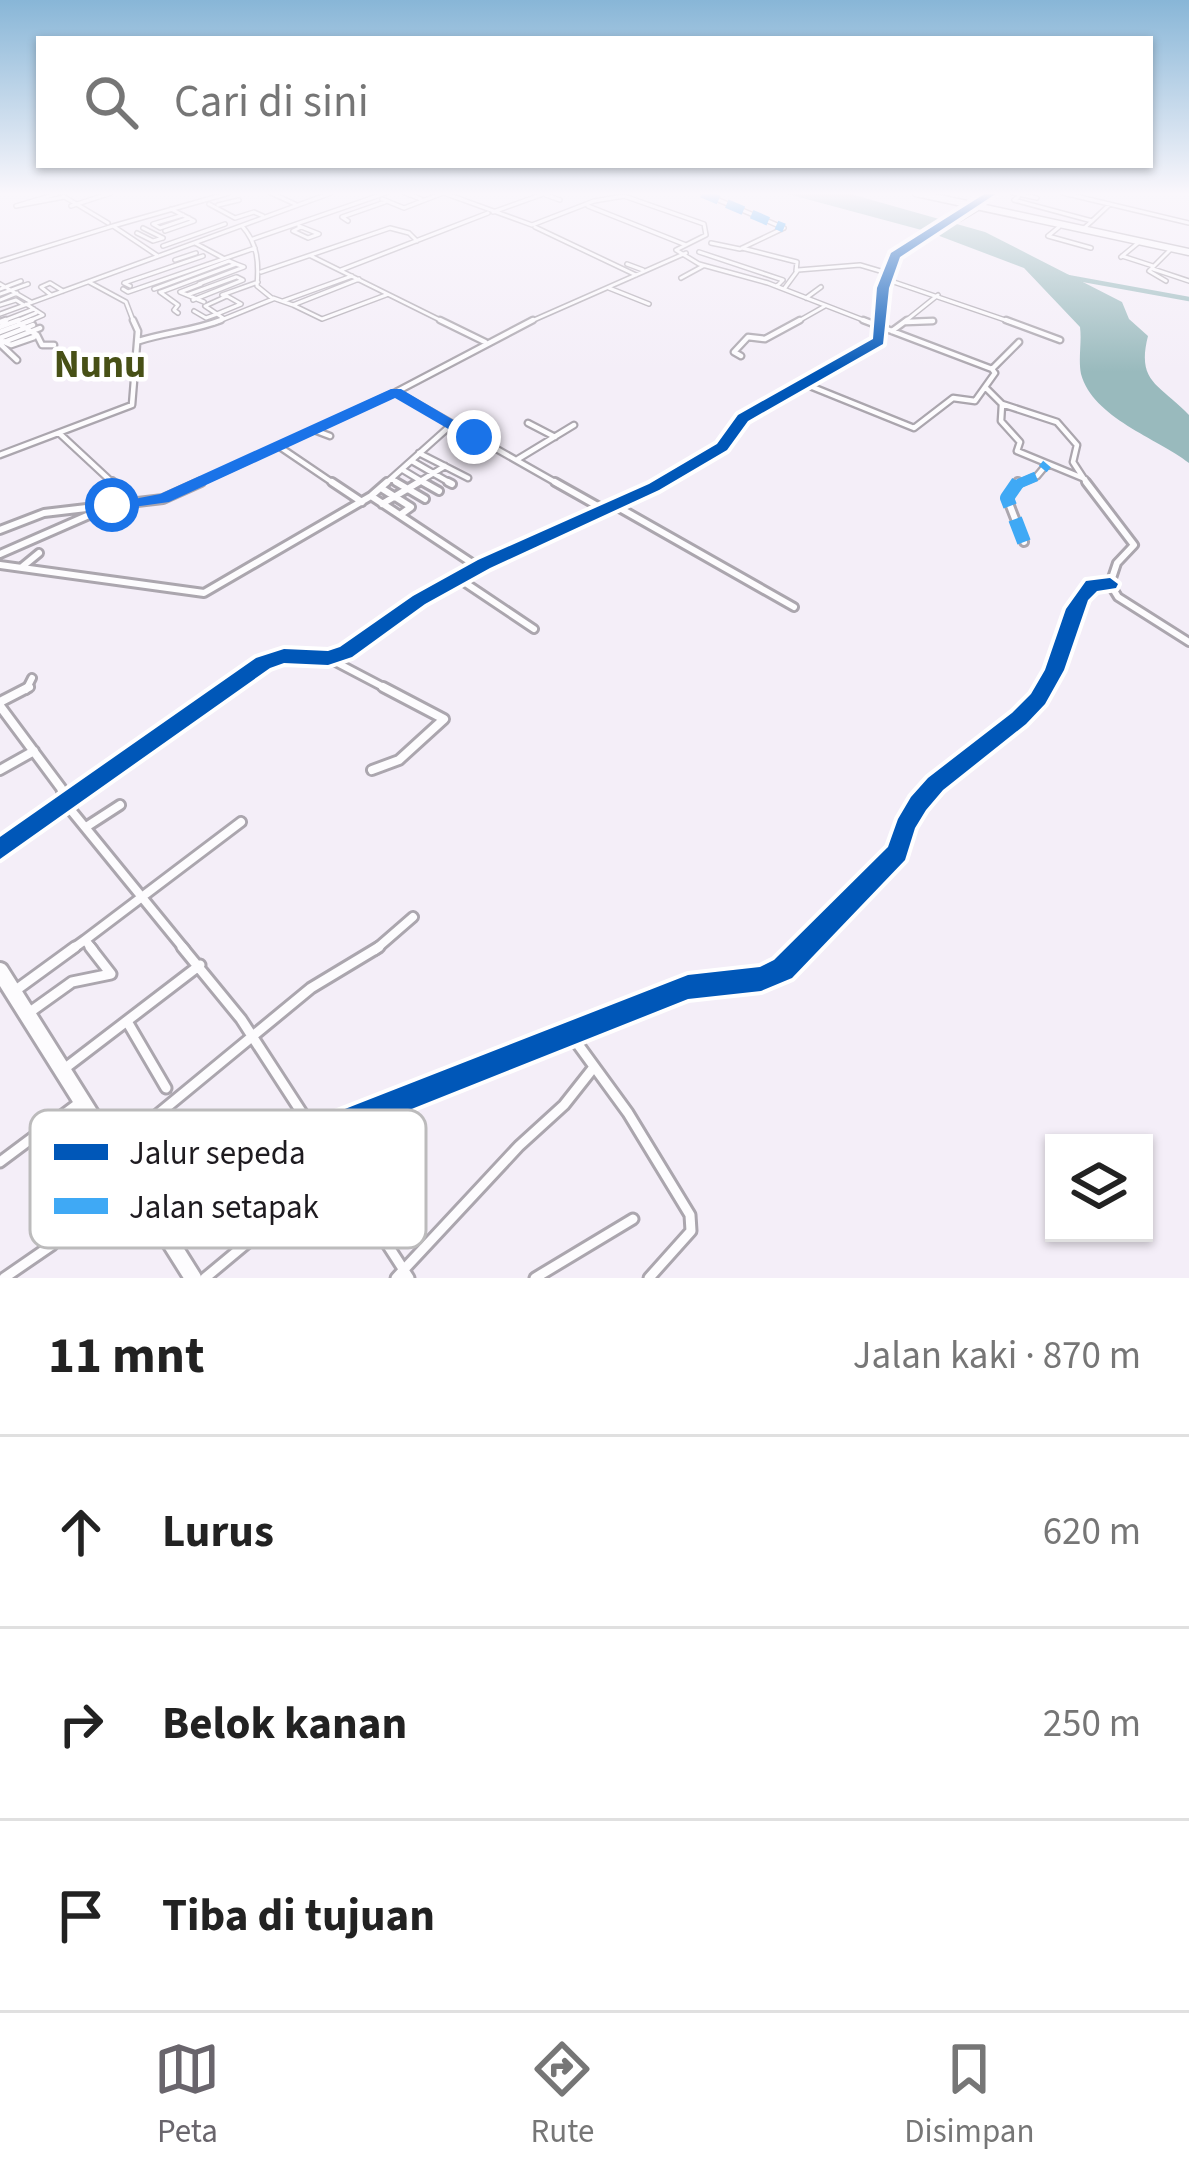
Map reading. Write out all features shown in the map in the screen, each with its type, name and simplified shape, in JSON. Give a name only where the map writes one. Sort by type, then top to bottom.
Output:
[{"type":"main road","points":[[1171,253],[1189,253]]},
{"type":"main road","points":[[0,971],[88,1110]]},
{"type":"main road","points":[[175,1248],[194,1278]]},
{"type":"street","points":[[153,253],[158,256]]},
{"type":"street","points":[[12,309],[31,306],[167,253]]},
{"type":"street","points":[[196,253],[213,261],[230,261]]},
{"type":"street","points":[[212,253],[244,267],[180,292],[200,304],[258,282]]},
{"type":"street","points":[[201,256],[128,282],[151,287],[193,281],[246,253]]},
{"type":"street","points":[[256,253],[261,272]]},
{"type":"street","points":[[320,253],[255,278],[273,298],[325,319],[386,295]]},
{"type":"street","points":[[341,270],[388,253]]},
{"type":"street","points":[[589,253],[637,276]]},
{"type":"street","points":[[683,253],[703,266],[776,286],[995,374],[975,401],[953,398],[914,428],[801,383]]},
{"type":"street","points":[[0,530],[44,513],[163,499],[396,392],[487,343],[697,253]]},
{"type":"street","points":[[701,253],[782,280],[776,286]]},
{"type":"street","points":[[761,253],[824,267]]},
{"type":"street","points":[[887,330],[886,276],[898,253]]},
{"type":"street","points":[[1128,253],[1120,258],[1189,281]]},
{"type":"street","points":[[1166,280],[1149,271],[1171,253]]},
{"type":"street","points":[[175,260],[201,256]]},
{"type":"street","points":[[151,287],[201,256]]},
{"type":"street","points":[[311,256],[487,343]]},
{"type":"street","points":[[151,287],[213,261]]},
{"type":"street","points":[[151,287],[230,261]]},
{"type":"street","points":[[1130,266],[1137,261]]},
{"type":"street","points":[[784,289],[798,262]]},
{"type":"street","points":[[628,264],[646,272]]},
{"type":"street","points":[[796,271],[860,265],[1060,340],[1051,345]]},
{"type":"street","points":[[681,278],[703,266]]},
{"type":"street","points":[[752,278],[761,273]]},
{"type":"street","points":[[189,298],[243,280],[235,274]]},
{"type":"street","points":[[284,301],[355,278]]},
{"type":"street","points":[[293,304],[355,278]]},
{"type":"street","points":[[193,281],[201,284]]},
{"type":"street","points":[[4,294],[25,282]]},
{"type":"street","points":[[0,455],[132,405],[139,341],[128,304],[88,282]]},
{"type":"street","points":[[51,295],[41,287],[50,283],[63,291]]},
{"type":"street","points":[[151,287],[177,304]]},
{"type":"street","points":[[806,298],[820,287]]},
{"type":"street","points":[[609,289],[649,304]]},
{"type":"street","points":[[4,294],[31,306]]},
{"type":"street","points":[[4,294],[31,306]]},
{"type":"street","points":[[4,294],[12,309],[10,330],[17,360]]},
{"type":"street","points":[[328,658],[346,652],[478,567],[611,508],[722,447],[738,422],[879,341],[887,330],[938,295]]},
{"type":"street","points":[[194,311],[205,319],[217,314],[230,309],[241,304],[227,296],[205,306],[217,314],[225,320]]},
{"type":"street","points":[[139,341],[225,320],[273,298]]},
{"type":"street","points":[[216,301],[238,315]]},
{"type":"street","points":[[163,310],[177,304]]},
{"type":"street","points":[[177,304],[174,310],[178,313]]},
{"type":"street","points":[[10,330],[31,306]]},
{"type":"street","points":[[741,356],[734,352],[748,337],[765,340],[825,306]]},
{"type":"street","points":[[902,322],[933,321]]},
{"type":"street","points":[[10,330],[40,328]]},
{"type":"street","points":[[10,330],[43,346],[54,345]]},
{"type":"street","points":[[992,369],[1019,342]]},
{"type":"street","points":[[986,387],[1002,404],[1058,423],[1078,447],[1072,458],[1112,521],[1134,545],[1117,563],[1110,584]]},
{"type":"street","points":[[396,392],[450,426],[794,607]]},
{"type":"street","points":[[1002,404],[999,415],[1005,429],[1020,442],[1017,451],[1088,481]]},
{"type":"street","points":[[528,423],[553,438]]},
{"type":"street","points":[[517,459],[574,424]]},
{"type":"street","points":[[0,565],[204,593],[371,496],[432,437],[450,426]]},
{"type":"street","points":[[314,430],[330,436]]},
{"type":"street","points":[[0,554],[112,504],[118,487],[58,433]]},
{"type":"street","points":[[279,446],[362,502]]},
{"type":"street","points":[[419,454],[468,478]]},
{"type":"street","points":[[412,461],[452,484]]},
{"type":"street","points":[[1024,542],[1007,497],[1019,480],[1037,476],[1047,464]]},
{"type":"street","points":[[382,504],[445,466]]},
{"type":"street","points":[[403,470],[440,491]]},
{"type":"street","points":[[392,479],[425,500]]},
{"type":"street","points":[[381,488],[412,507],[400,515]]},
{"type":"street","points":[[371,496],[478,567]]},
{"type":"street","points":[[22,567],[39,553]]},
{"type":"street","points":[[458,578],[534,629]]},
{"type":"street","points":[[1110,584],[1118,597],[1189,642]]},
{"type":"street","points":[[370,1110],[704,982],[761,979],[783,969],[897,853],[901,832],[939,777],[1041,696],[1060,664],[1072,610],[1091,585],[1110,584]]},
{"type":"street","points":[[0,849],[262,663],[293,655],[328,658],[445,719],[399,760],[372,770]]},
{"type":"street","points":[[32,677],[29,688],[0,704],[62,788],[66,804],[200,965],[300,1110]]},
{"type":"street","points":[[0,770],[35,751]]},
{"type":"street","points":[[86,827],[120,805]]},
{"type":"street","points":[[13,992],[241,822]]},
{"type":"street","points":[[168,1110],[311,988],[379,948],[413,917]]},
{"type":"street","points":[[27,1014],[72,982],[112,974],[85,940]]},
{"type":"street","points":[[61,1071],[200,965]]},
{"type":"street","points":[[128,1023],[166,1088]]},
{"type":"street","points":[[569,1032],[628,1112],[690,1215],[691,1231],[649,1278]]},
{"type":"street","points":[[386,1248],[402,1275],[564,1105],[594,1067]]},
{"type":"street","points":[[70,1110],[82,1101]]},
{"type":"street","points":[[0,1162],[30,1140]]},
{"type":"street","points":[[535,1278],[632,1219]]},
{"type":"street","points":[[4,1278],[48,1248]]},
{"type":"street","points":[[205,1278],[241,1248]]},
{"type":"shaded area","points":[[983,253],[1025,253],[1122,302],[1129,319],[1148,336],[1145,364],[1153,382],[1189,415],[1189,463],[1098,403],[1081,374],[1080,327],[1024,268]]},
{"type":"waterway","points":[[1062,276],[1189,299]]},
{"type":"marked path","points":[[1024,542],[1007,498],[1018,481],[1037,476],[1047,464]]},
{"type":"cycle path","points":[[0,849],[263,663],[284,656],[328,658],[346,652],[419,600],[484,564],[654,487],[722,447],[743,418],[879,341],[883,288],[899,253]]},
{"type":"cycle path","points":[[376,1110],[688,987],[761,979],[783,969],[897,853],[905,826],[936,784],[1038,699],[1082,596],[1092,585],[1110,584]]},
{"type":"district","name":"Nunu","points":[[100,363]]},
{"type":"route","points":[[112,505],[163,499],[396,392],[474,437]]}]
